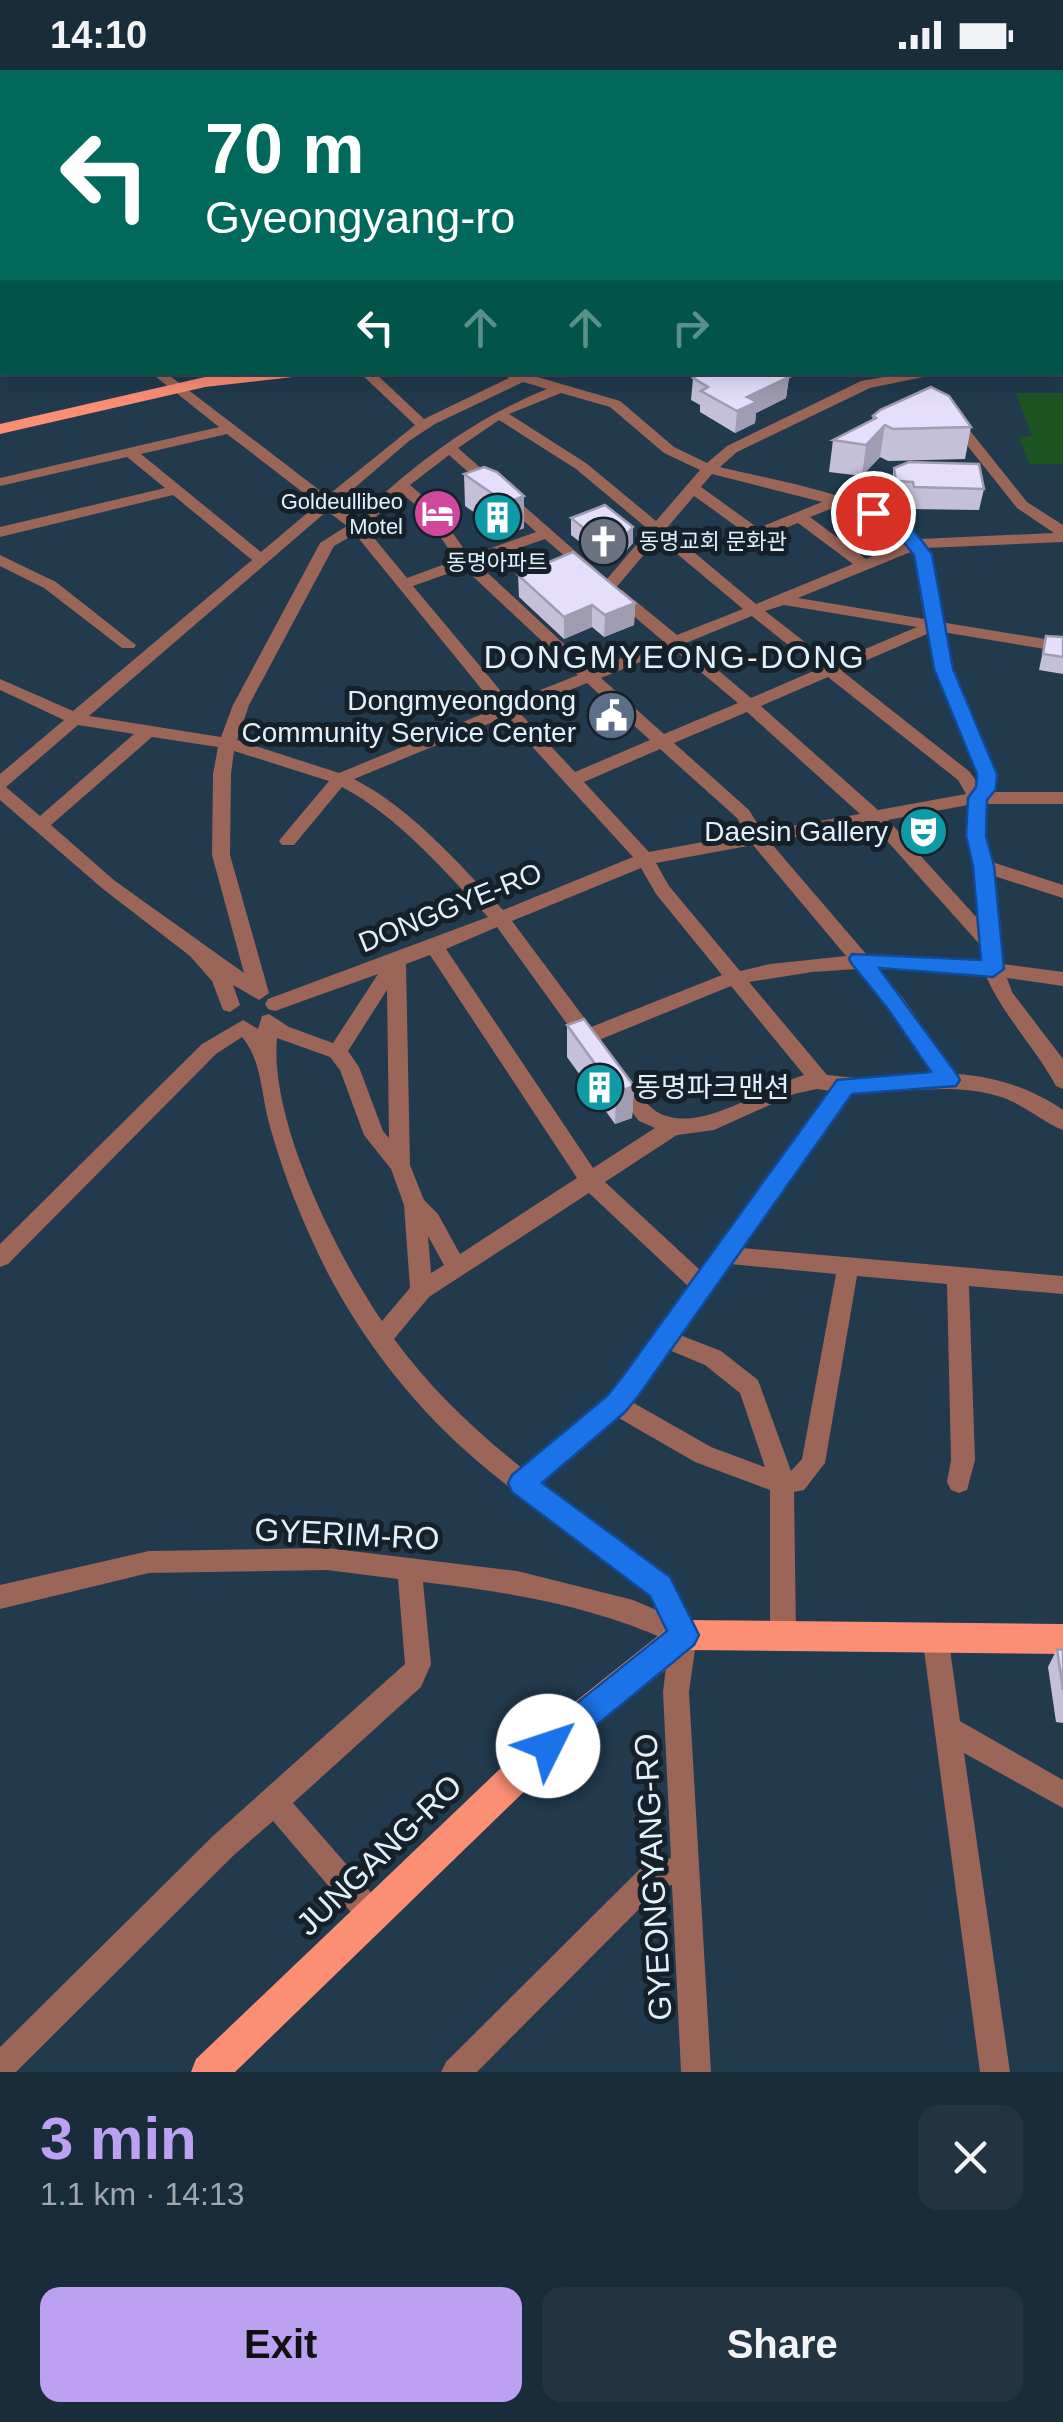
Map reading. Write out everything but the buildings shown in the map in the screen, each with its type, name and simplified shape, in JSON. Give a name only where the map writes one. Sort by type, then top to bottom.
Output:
[{"type":"main road","points":[[0,412],[154,375]]},
{"type":"main road","points":[[0,428],[177,390],[274,375]]},
{"type":"main road","points":[[684,1635],[1063,1639]]},
{"type":"main road","name":"JUNGANG-RO","points":[[209,2072],[558,1736],[684,1635]]},
{"type":"street","points":[[159,375],[357,527],[510,711],[645,859],[662,890],[820,1081]]},
{"type":"street","points":[[367,375],[423,424]]},
{"type":"street","points":[[512,375],[615,404],[669,450],[709,469],[873,513],[917,544],[923,554],[933,626],[950,690],[987,774],[986,789],[978,798]]},
{"type":"street","points":[[608,587],[709,469],[732,450],[866,384],[911,375]]},
{"type":"street","points":[[917,375],[929,390]]},
{"type":"street","points":[[268,1006],[124,896],[0,787],[423,424],[520,378]]},
{"type":"street","points":[[400,1165],[374,1135],[349,1067],[337,1052],[282,1032],[268,1006],[221,855],[219,800],[227,744],[250,688],[325,546],[357,527],[449,446],[499,414],[558,388]]},
{"type":"street","points":[[940,403],[1014,496],[1063,534]]},
{"type":"street","points":[[499,414],[572,459],[830,672],[964,776],[978,798],[976,836],[984,866],[993,969],[1004,995],[1054,1061],[1063,1081]]},
{"type":"street","points":[[0,482],[228,429]]},
{"type":"street","points":[[449,446],[875,817],[989,943]]},
{"type":"street","points":[[129,451],[262,560]]},
{"type":"street","points":[[401,486],[428,508],[468,563],[744,814],[758,839],[896,1003],[948,1080]]},
{"type":"street","points":[[693,488],[772,546]]},
{"type":"street","points":[[0,532],[174,490]]},
{"type":"street","points":[[757,534],[837,501]]},
{"type":"street","points":[[800,517],[866,566]]},
{"type":"street","points":[[404,584],[547,532]]},
{"type":"street","points":[[288,841],[340,779],[917,544],[1063,534]]},
{"type":"street","points":[[325,546],[376,549]]},
{"type":"street","points":[[0,560],[50,585],[128,645]]},
{"type":"street","points":[[781,599],[1063,647]]},
{"type":"street","points":[[573,780],[933,626]]},
{"type":"street","points":[[0,684],[78,720],[227,744],[340,779],[394,812],[500,918],[646,1115],[673,1127]]},
{"type":"street","points":[[40,825],[140,732]]},
{"type":"street","name":"DONGGYE-RO","points":[[268,1006],[434,946],[645,859],[978,798],[1063,798]]},
{"type":"street","points":[[984,866],[1063,892]]},
{"type":"street","points":[[434,946],[591,1182],[700,1285]]},
{"type":"street","points":[[198,951],[220,978],[232,1022],[253,1036],[264,1059],[274,1112],[297,1184],[324,1247],[381,1338],[440,1410],[522,1483],[660,1587],[684,1635]]},
{"type":"street","points":[[587,1037],[737,978],[860,959],[993,969],[1063,979]]},
{"type":"street","points":[[337,1052],[396,960]]},
{"type":"street","points":[[396,960],[400,1165],[415,1205],[421,1290]]},
{"type":"street","points":[[209,1048],[229,1006],[245,994],[268,1006]]},
{"type":"street","points":[[0,1258],[209,1048],[268,1006]]},
{"type":"street","points":[[264,1059],[268,1006]]},
{"type":"street","points":[[381,1338],[421,1290],[673,1127],[705,1124],[786,1088],[820,1081],[846,1086],[948,1080],[1011,1090],[1063,1122]]},
{"type":"street","points":[[522,1483],[616,1404],[846,1086]]},
{"type":"street","points":[[415,1205],[430,1220],[456,1265]]},
{"type":"street","points":[[723,1255],[1063,1286]]},
{"type":"street","points":[[616,1404],[677,1442],[782,1483],[796,1482],[813,1463],[848,1265]]},
{"type":"street","points":[[958,1275],[963,1460],[959,1482]]},
{"type":"street","points":[[663,1338],[713,1358],[750,1387],[782,1483],[784,1634]]},
{"type":"street","name":"GYERIM-RO","points":[[0,1597],[149,1562],[327,1559],[516,1582],[632,1612],[684,1635]]},
{"type":"street","points":[[0,2067],[211,1858],[412,1678],[418,1664],[409,1567]]},
{"type":"street","name":"GYEONGYANG-RO","points":[[684,1635],[676,1692],[696,2072]]},
{"type":"street","points":[[935,1636],[996,2072]]},
{"type":"street","points":[[950,1730],[1063,1795]]},
{"type":"street","points":[[274,1802],[371,1914]]},
{"type":"street","points":[[456,2072],[654,1876],[684,1869]]},
{"type":"green space","points":[[1016,393],[1063,393],[1063,464],[1029,464],[1019,437],[1032,436]]},
{"type":"place","name":"Goldeullibeo Motel","points":[[438,514]]},
{"type":"place","name":"동명아파트","points":[[497,518]]},
{"type":"place","name":"동명교회 문화관","points":[[604,541]]},
{"type":"place","name":"Dongmyeongdong Community Service Center","points":[[611,716]]},
{"type":"place","name":"Daesin Gallery","points":[[923,831]]},
{"type":"place","name":"동명파크맨션","points":[[600,1087]]},
{"type":"district","name":"DONGMYEONG-DONG","points":[[675,657]]},
{"type":"route","points":[[548,1746],[684,1635],[660,1587],[522,1483],[630,1388],[846,1086],[948,1080],[896,1003],[860,959],[993,969],[984,866],[976,836],[978,798],[986,789],[987,774],[943,669],[923,554],[908,535],[873,513]]}]
